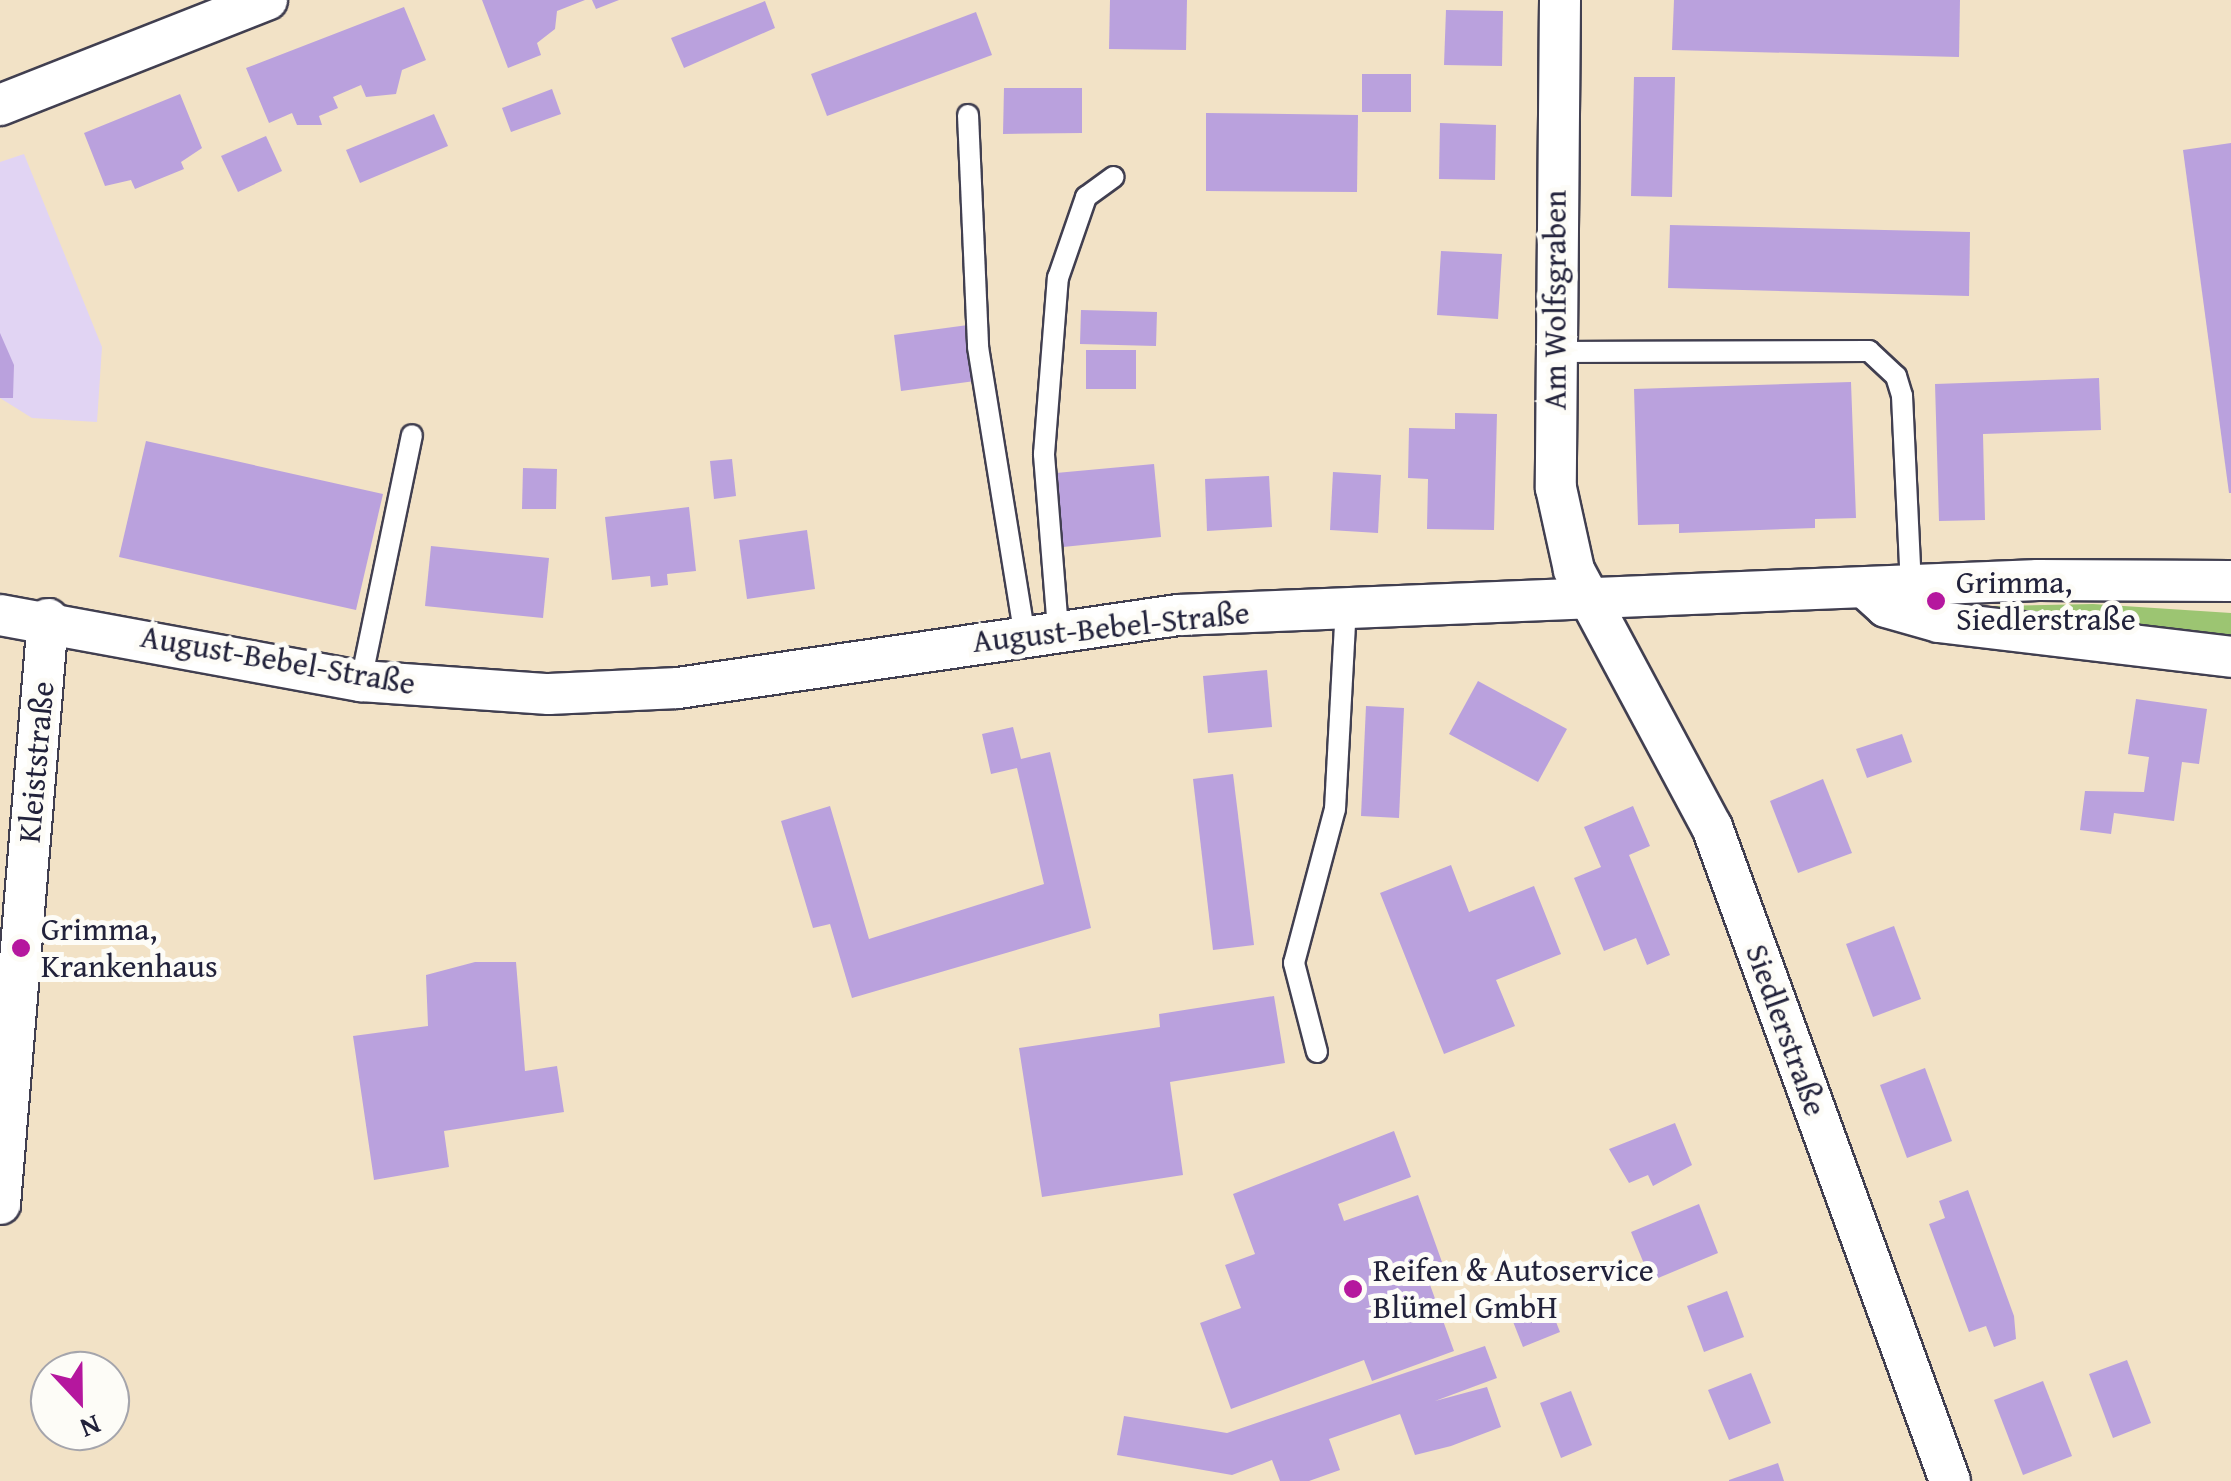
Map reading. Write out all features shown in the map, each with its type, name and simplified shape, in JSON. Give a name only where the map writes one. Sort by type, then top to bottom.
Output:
[{"type":"street","points":[[0,106],[267,0]]},
{"type":"street","name":"Am Wolfsgraben","points":[[1560,0],[1556,488],[1584,597]]},
{"type":"street","name":"August-Bebel-Straße","points":[[0,614],[361,681],[550,694],[678,688],[1041,631],[1346,604],[1910,585],[2231,581]]},
{"type":"street","points":[[1865,588],[1886,607],[1940,622],[2231,657]]},
{"type":"street","name":"Siedlerstraße","points":[[1584,597],[1712,827],[1950,1481]]},
{"type":"street","name":"Kleiststraße","points":[[0,1204],[12,904],[48,620]]},
{"type":"lane","points":[[968,115],[978,348],[1041,631]]},
{"type":"lane","points":[[1041,631],[1044,454],[1058,278],[1086,197],[1114,177]]},
{"type":"lane","points":[[1555,352],[1869,351],[1896,376],[1902,396],[1910,585]]},
{"type":"lane","points":[[361,681],[412,435]]},
{"type":"lane","points":[[1317,1052],[1294,963],[1335,809],[1346,604]]},
{"type":"shaded area","points":[[24,154],[102,347],[97,422],[32,418],[0,398],[0,162]]},
{"type":"green space","points":[[2093,604],[2231,613],[2231,647],[1950,607]]},
{"type":"building","points":[[482,0],[585,0],[557,11],[555,29],[537,43],[541,55],[508,68]]},
{"type":"building","points":[[592,0],[619,0],[596,9]]},
{"type":"building","points":[[1110,0],[1187,0],[1186,50],[1109,49]]},
{"type":"building","points":[[1674,0],[1960,0],[1959,57],[1672,50]]},
{"type":"building","points":[[765,1],[775,28],[684,68],[671,38]]},
{"type":"building","points":[[404,7],[426,60],[402,70],[396,94],[366,97],[361,85],[333,97],[338,108],[319,116],[322,125],[297,125],[292,113],[269,123],[246,68]]},
{"type":"building","points":[[1446,10],[1503,11],[1502,66],[1444,65]]},
{"type":"building","points":[[976,12],[992,55],[827,116],[811,74]]},
{"type":"building","points":[[1362,74],[1411,74],[1411,112],[1362,112]]},
{"type":"building","points":[[1634,77],[1675,77],[1672,197],[1631,196]]},
{"type":"building","points":[[1004,88],[1082,88],[1082,133],[1003,134]]},
{"type":"building","points":[[552,89],[561,114],[511,132],[502,108]]},
{"type":"building","points":[[180,94],[202,148],[181,162],[184,169],[135,189],[131,180],[105,186],[84,133]]},
{"type":"building","points":[[1206,113],[1358,115],[1357,192],[1206,191]]},
{"type":"building","points":[[434,114],[448,146],[360,183],[346,150]]},
{"type":"building","points":[[1440,123],[1496,125],[1495,180],[1439,179]]},
{"type":"building","points":[[266,136],[282,171],[238,192],[221,156]]},
{"type":"building","points":[[2231,143],[2231,493],[2229,493],[2183,150]]},
{"type":"building","points":[[1670,225],[1970,232],[1969,296],[1668,288]]},
{"type":"building","points":[[1441,251],[1502,254],[1498,319],[1437,315]]},
{"type":"building","points":[[1081,310],[1157,312],[1156,346],[1080,344]]},
{"type":"building","points":[[968,325],[975,381],[901,391],[894,335]]},
{"type":"building","points":[[0,333],[14,365],[13,398],[0,398]]},
{"type":"building","points":[[1086,350],[1136,350],[1136,389],[1086,389]]},
{"type":"building","points":[[2099,378],[2101,430],[1983,434],[1985,520],[1939,521],[1935,384]]},
{"type":"building","points":[[1851,382],[1856,518],[1815,519],[1815,528],[1679,533],[1679,524],[1638,525],[1634,389]]},
{"type":"building","points":[[1455,413],[1497,414],[1494,530],[1427,529],[1428,479],[1408,478],[1409,428],[1455,429]]},
{"type":"building","points":[[146,441],[383,494],[356,610],[119,557]]},
{"type":"building","points":[[732,459],[736,496],[714,499],[710,461]]},
{"type":"building","points":[[1154,464],[1161,537],[1063,547],[1056,473]]},
{"type":"building","points":[[523,468],[557,469],[556,509],[522,509]]},
{"type":"building","points":[[1333,472],[1381,475],[1378,533],[1330,530]]},
{"type":"building","points":[[1269,476],[1272,527],[1207,531],[1205,479]]},
{"type":"building","points":[[689,507],[696,571],[667,574],[668,585],[651,587],[650,576],[612,580],[605,517]]},
{"type":"building","points":[[807,530],[815,589],[747,599],[739,540]]},
{"type":"building","points":[[431,546],[549,558],[543,618],[425,606]]},
{"type":"building","points":[[1267,670],[1272,727],[1208,733],[1203,676]]},
{"type":"building","points":[[1478,681],[1567,729],[1538,782],[1449,734]]},
{"type":"building","points":[[2136,699],[2207,709],[2199,764],[2182,762],[2174,821],[2114,813],[2111,834],[2080,830],[2085,791],[2144,792],[2149,757],[2128,754]]},
{"type":"building","points":[[1366,706],[1404,708],[1399,818],[1361,816]]},
{"type":"building","points":[[1013,727],[1021,759],[1050,752],[1091,928],[852,998],[830,924],[813,928],[781,821],[830,806],[869,939],[1044,884],[1017,768],[991,774],[982,734]]},
{"type":"building","points":[[1902,734],[1912,762],[1867,778],[1856,749]]},
{"type":"building","points":[[1233,774],[1254,945],[1213,950],[1193,779]]},
{"type":"building","points":[[1823,779],[1852,853],[1798,873],[1770,801]]},
{"type":"building","points":[[1633,806],[1650,846],[1629,855],[1670,955],[1647,965],[1636,938],[1604,951],[1574,878],[1601,867],[1584,827]]},
{"type":"building","points":[[1451,865],[1469,912],[1534,886],[1561,954],[1496,980],[1515,1026],[1444,1054],[1380,893]]},
{"type":"building","points":[[1894,926],[1921,999],[1873,1017],[1846,944]]},
{"type":"building","points":[[475,962],[516,962],[525,1071],[557,1066],[564,1112],[444,1131],[449,1167],[374,1180],[353,1036],[428,1026],[426,975]]},
{"type":"building","points":[[1274,996],[1285,1063],[1170,1082],[1183,1175],[1042,1197],[1019,1048],[1160,1027],[1159,1014]]},
{"type":"building","points":[[1925,1068],[1952,1141],[1907,1158],[1880,1085]]},
{"type":"building","points":[[1675,1123],[1692,1165],[1653,1186],[1648,1175],[1629,1183],[1609,1149]]},
{"type":"building","points":[[1394,1131],[1411,1177],[1338,1204],[1344,1221],[1418,1195],[1447,1276],[1429,1282],[1454,1351],[1372,1381],[1364,1360],[1231,1409],[1200,1323],[1241,1308],[1225,1265],[1255,1254],[1233,1194]]},
{"type":"building","points":[[1968,1190],[2014,1316],[2016,1339],[1994,1347],[1986,1326],[1969,1332],[1929,1224],[1945,1218],[1939,1201]]},
{"type":"building","points":[[1699,1204],[1718,1253],[1651,1281],[1631,1232]]},
{"type":"building","points":[[1727,1291],[1744,1337],[1704,1352],[1687,1306]]},
{"type":"building","points":[[1547,1299],[1560,1332],[1523,1347],[1510,1314]]},
{"type":"building","points":[[1485,1346],[1497,1378],[1435,1401],[1487,1387],[1501,1427],[1451,1446],[1415,1455],[1400,1414],[1329,1439],[1340,1470],[1309,1481],[1280,1481],[1272,1460],[1232,1475],[1117,1455],[1124,1416],[1227,1433]]},
{"type":"building","points":[[2127,1360],[2151,1423],[2113,1438],[2089,1374]]},
{"type":"building","points":[[1751,1373],[1771,1423],[1729,1440],[1708,1390]]},
{"type":"building","points":[[2043,1381],[2072,1456],[2023,1475],[1994,1400]]},
{"type":"building","points":[[1571,1391],[1592,1445],[1561,1458],[1540,1403]]},
{"type":"building","points":[[1778,1463],[1784,1481],[1729,1481],[1729,1480]]},
{"type":"place","name":"Grimma, Siedlerstraße","points":[[1936,601]]},
{"type":"place","name":"Grimma, Krankenhaus","points":[[21,948]]},
{"type":"place","name":"Reifen & Autoservice Blümel GmbH","points":[[1353,1289]]}]
